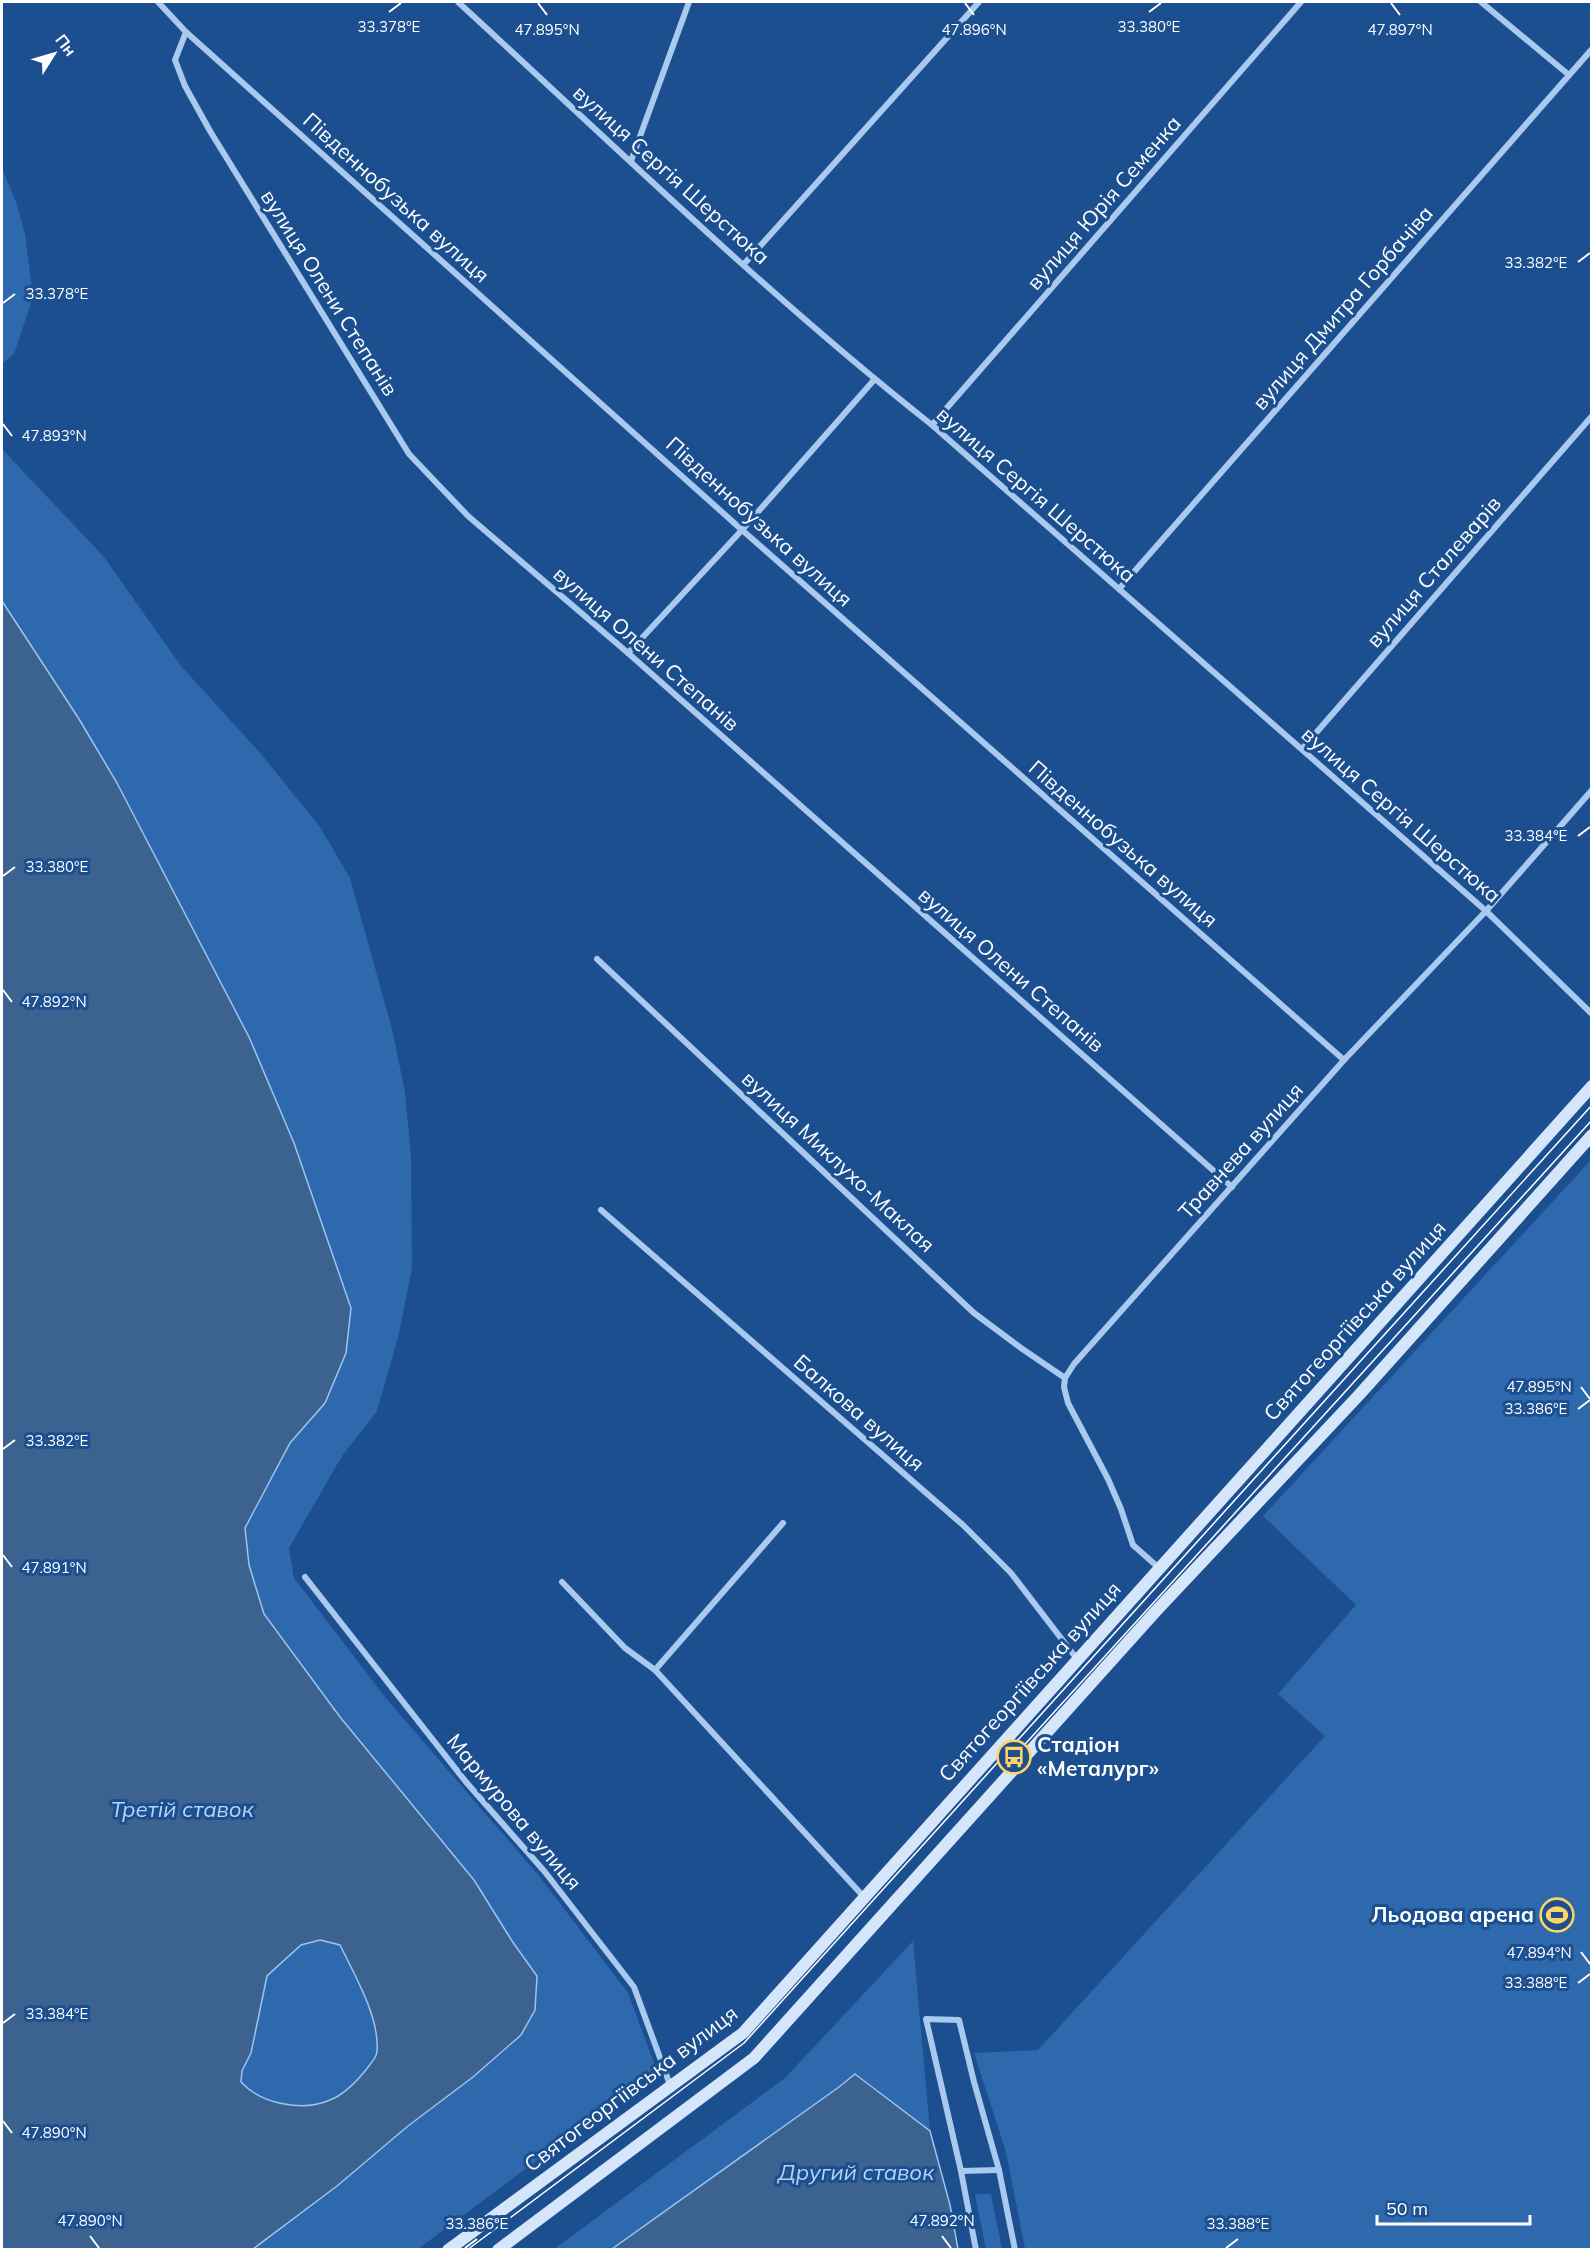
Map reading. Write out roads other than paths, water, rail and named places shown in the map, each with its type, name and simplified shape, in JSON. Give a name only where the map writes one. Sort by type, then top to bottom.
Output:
[{"type":"main road","name":"Святогеоргіївська вулиця","points":[[448,2250],[743,2032],[1592,1086]]},
{"type":"main road","points":[[498,2250],[754,2058],[1156,1611],[1359,1395],[1592,1135]]},
{"type":"street","name":"Південнобузька вулиця","points":[[158,2],[186,32],[742,530],[1344,1060]]},
{"type":"street","name":"вулиця Сергія Шерстюка","points":[[459,2],[874,380],[932,425],[1486,911],[1592,1014]]},
{"type":"street","points":[[631,161],[689,2]]},
{"type":"street","points":[[744,264],[979,2]]},
{"type":"street","name":"вулиця Юрія Семенка","points":[[932,425],[1301,2]]},
{"type":"street","points":[[1481,2],[1569,75]]},
{"type":"street","name":"вулиця Олени Степанів","points":[[186,32],[175,60],[185,86],[240,180],[409,454],[468,516],[628,653],[1232,1187]]},
{"type":"street","name":"вулиця Дмитра Горбачіва","points":[[1119,589],[1592,49]]},
{"type":"street","points":[[628,653],[742,530],[874,380]]},
{"type":"street","name":"вулиця Сталеварів","points":[[1302,749],[1592,416]]},
{"type":"street","name":"Травнева вулиця","points":[[1065,1378],[1074,1364],[1344,1060],[1486,911],[1592,790]]},
{"type":"street","name":"вулиця Миклухо-Маклая","points":[[597,959],[975,1313],[1065,1378]]},
{"type":"street","name":"Балкова вулиця","points":[[601,1210],[963,1525],[1011,1573],[1077,1659]]},
{"type":"street","points":[[1065,1378],[1064,1387],[1068,1403],[1100,1461],[1121,1509],[1133,1545],[1159,1568]]},
{"type":"street","points":[[655,1670],[783,1523]]},
{"type":"street","name":"Мармурова вулиця","points":[[305,1577],[466,1782],[545,1872],[634,1988],[670,2085]]},
{"type":"street","points":[[562,1582],[625,1648],[655,1670],[864,1897]]},
{"type":"street","points":[[976,2250],[961,2171],[926,2019],[959,2020],[999,2170],[1015,2250]]},
{"type":"street","points":[[961,2171],[999,2170]]},
{"type":"water","name":"Третій ставок","points":[[2,601],[79,719],[117,783],[249,1037],[294,1143],[351,1308],[346,1353],[325,1403],[290,1443],[245,1528],[249,1565],[264,1614],[340,1717],[474,1880],[537,1976],[535,2010],[521,2035],[473,2077],[408,2126],[337,2186],[253,2249],[2,2249]],"holes":[[[320,1940],[340,1945],[371,2011],[377,2039],[375,2057],[365,2071],[340,2095],[319,2104],[283,2104],[249,2090],[241,2082],[242,2071],[251,2053],[267,1976],[301,1945]]]},
{"type":"water","name":"Другий ставок","points":[[855,2074],[930,2131],[950,2205],[958,2249],[612,2249],[839,2087]]},
{"type":"tram line","points":[[467,2250],[744,2043],[1592,1105]]},
{"type":"tram line","points":[[1017,1753],[1592,1120]]},
{"type":"place","name":"Стадіон «Металург»","points":[[1014,1757]]},
{"type":"place","name":"Льодова арена","points":[[1557,1915]]}]
